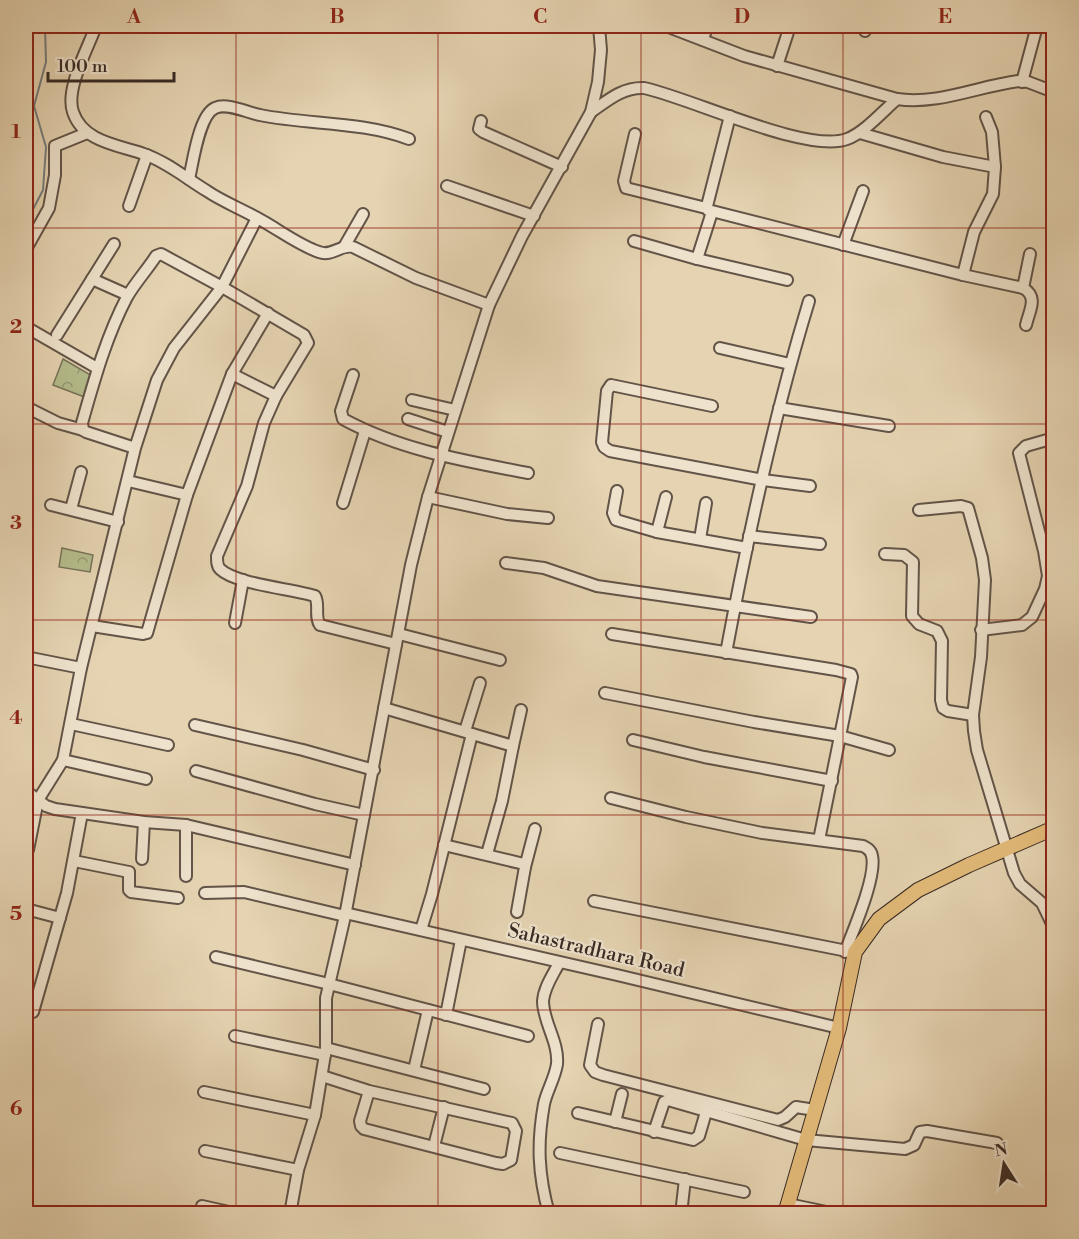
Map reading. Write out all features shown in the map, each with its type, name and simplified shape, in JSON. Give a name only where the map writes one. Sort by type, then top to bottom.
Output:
[{"type":"main road","points":[[786,1209],[838,1028],[850,952],[879,919],[918,890],[1053,828]]},
{"type":"street","points":[[96,26],[72,92],[73,113],[87,133],[115,146],[147,155],[315,251],[329,254],[344,247],[353,248],[416,278],[489,305]]},
{"type":"street","points":[[290,1214],[298,1170],[315,1115],[326,1052],[326,998],[374,770],[411,565],[428,497],[489,305],[508,263],[591,112],[598,82],[601,50],[599,26]]},
{"type":"street","points":[[666,26],[777,66],[897,99],[940,98],[1022,82],[1053,92]]},
{"type":"street","points":[[702,40],[707,26]]},
{"type":"street","points":[[777,66],[790,26]]},
{"type":"street","points":[[952,26],[965,26]]},
{"type":"street","points":[[1022,82],[1037,26]]},
{"type":"street","points":[[591,112],[615,96],[636,88],[647,89],[780,132],[818,141],[836,142],[860,133],[897,99]]},
{"type":"street","points":[[189,179],[201,130],[211,111],[219,106],[270,117],[377,130],[409,139]]},
{"type":"street","points":[[697,260],[730,116]]},
{"type":"street","points":[[963,274],[971,241],[993,194],[995,167],[992,132],[986,117]]},
{"type":"street","points":[[481,121],[479,127],[483,132],[562,167]]},
{"type":"street","points":[[26,249],[49,208],[55,175],[54,146],[87,133]]},
{"type":"street","points":[[860,133],[943,157],[995,167]]},
{"type":"street","points":[[635,134],[624,181],[626,188],[843,245],[1023,288],[1030,292],[1033,299],[1026,325]]},
{"type":"street","points":[[129,206],[147,155]]},
{"type":"street","points":[[447,186],[534,216]]},
{"type":"street","points":[[843,245],[863,191]]},
{"type":"street","points":[[344,247],[363,214]]},
{"type":"street","points":[[28,850],[38,800],[63,760],[81,668],[135,448],[157,380],[165,362],[222,286],[257,218]]},
{"type":"street","points":[[634,241],[697,260],[787,280]]},
{"type":"street","points":[[57,335],[114,244]]},
{"type":"street","points":[[83,430],[82,423],[97,368],[128,295],[156,256],[161,254],[222,286],[304,335],[308,343],[276,396],[260,437],[247,486],[217,556],[217,563],[221,570],[243,580],[313,595],[317,599],[317,620],[320,625],[500,660]]},
{"type":"street","points":[[1023,288],[1030,254]]},
{"type":"street","points":[[92,279],[128,295]]},
{"type":"street","points":[[726,653],[749,536],[779,408],[809,301]]},
{"type":"street","points":[[92,626],[147,633],[186,495],[232,374],[268,314]]},
{"type":"street","points":[[26,327],[97,368]]},
{"type":"street","points":[[720,348],[790,364]]},
{"type":"street","points":[[232,374],[276,396]]},
{"type":"street","points":[[353,375],[341,416],[365,431],[441,456],[528,473]]},
{"type":"street","points":[[712,406],[611,385],[607,392],[602,442],[604,447],[610,451],[763,480],[810,486]]},
{"type":"street","points":[[412,400],[455,410]]},
{"type":"street","points":[[26,407],[58,423],[135,448]]},
{"type":"street","points":[[779,408],[889,426]]},
{"type":"street","points":[[408,419],[448,432]]},
{"type":"street","points":[[343,503],[365,431]]},
{"type":"street","points":[[981,630],[1022,625],[1028,622],[1045,589],[1048,576],[1044,551],[1019,453],[1026,446],[1053,438]]},
{"type":"street","points":[[71,509],[81,472]]},
{"type":"street","points":[[128,481],[186,495]]},
{"type":"street","points":[[617,491],[613,513],[615,519],[657,531],[747,548]]},
{"type":"street","points":[[428,497],[507,514],[548,518]]},
{"type":"street","points":[[657,531],[666,497]]},
{"type":"street","points":[[700,539],[706,503]]},
{"type":"street","points":[[51,505],[118,522]]},
{"type":"street","points":[[919,510],[961,506],[968,508],[984,572],[981,657],[973,715],[977,750],[1014,873],[1020,884],[1042,903],[1053,928]]},
{"type":"street","points":[[749,536],[820,544]]},
{"type":"street","points":[[885,554],[904,555],[913,562],[912,616],[919,624],[937,631],[942,640],[941,700],[943,708],[973,715]]},
{"type":"street","points":[[506,563],[544,568],[597,586],[811,617]]},
{"type":"street","points":[[236,623],[243,580]]},
{"type":"street","points":[[612,634],[849,673],[852,677],[819,840]]},
{"type":"street","points":[[26,657],[81,668]]},
{"type":"street","points":[[421,930],[444,845],[480,683]]},
{"type":"street","points":[[605,693],[742,720],[840,736],[889,750]]},
{"type":"street","points":[[384,708],[513,746]]},
{"type":"street","points":[[487,854],[502,801],[521,710]]},
{"type":"street","points":[[71,724],[168,745]]},
{"type":"street","points":[[195,725],[374,770]]},
{"type":"street","points":[[633,740],[704,757],[832,781]]},
{"type":"street","points":[[63,760],[146,779]]},
{"type":"street","points":[[196,771],[315,804],[364,814]]},
{"type":"street","points":[[26,790],[50,808],[144,822],[186,825],[355,865]]},
{"type":"street","points":[[594,901],[850,952],[866,896],[873,857],[868,849],[862,846],[762,833],[611,798]]},
{"type":"street","points":[[33,1012],[60,918],[74,861],[82,813]]},
{"type":"street","points":[[142,859],[144,822]]},
{"type":"street","points":[[186,825],[186,876]]},
{"type":"street","points":[[517,912],[535,829]]},
{"type":"street","points":[[444,845],[523,863],[525,867]]},
{"type":"street","points":[[74,861],[129,872],[131,892],[178,898]]},
{"type":"street","name":"Sahastradhara Road","points":[[205,893],[244,892],[421,930],[838,1028]]},
{"type":"street","points":[[26,909],[60,918]]},
{"type":"street","points":[[446,1015],[461,940]]},
{"type":"street","points":[[216,957],[528,1036]]},
{"type":"street","points":[[549,1214],[539,1167],[538,1148],[544,1105],[557,1065],[557,1055],[543,1003],[545,989],[560,963]]},
{"type":"street","points":[[414,1070],[428,1011]]},
{"type":"street","points":[[598,1024],[590,1065],[595,1072],[778,1120],[796,1107],[815,1110]]},
{"type":"street","points":[[235,1036],[414,1070],[484,1089]]},
{"type":"street","points":[[322,1076],[369,1091],[512,1123],[516,1131],[511,1160],[503,1164],[496,1163],[364,1129],[360,1121],[369,1091]]},
{"type":"street","points":[[204,1092],[315,1115]]},
{"type":"street","points":[[615,1122],[622,1094]]},
{"type":"street","points":[[654,1132],[665,1101],[669,1100],[806,1140],[905,1149],[914,1145],[920,1132],[927,1131],[997,1143]]},
{"type":"street","points":[[434,1146],[444,1107]]},
{"type":"street","points":[[578,1113],[696,1140],[706,1112]]},
{"type":"street","points":[[205,1151],[298,1170]]},
{"type":"street","points":[[560,1153],[744,1192]]},
{"type":"street","points":[[681,1214],[685,1179]]},
{"type":"street","points":[[202,1206],[238,1214]]},
{"type":"street","points":[[786,1209],[836,1214]]},
{"type":"green space","points":[[63,359],[94,377],[87,398],[53,385]]},
{"type":"green space","points":[[62,548],[93,555],[90,572],[59,567]]},
{"type":"waterway","points":[[26,223],[43,190],[46,147],[34,106],[46,62],[45,26]]}]
